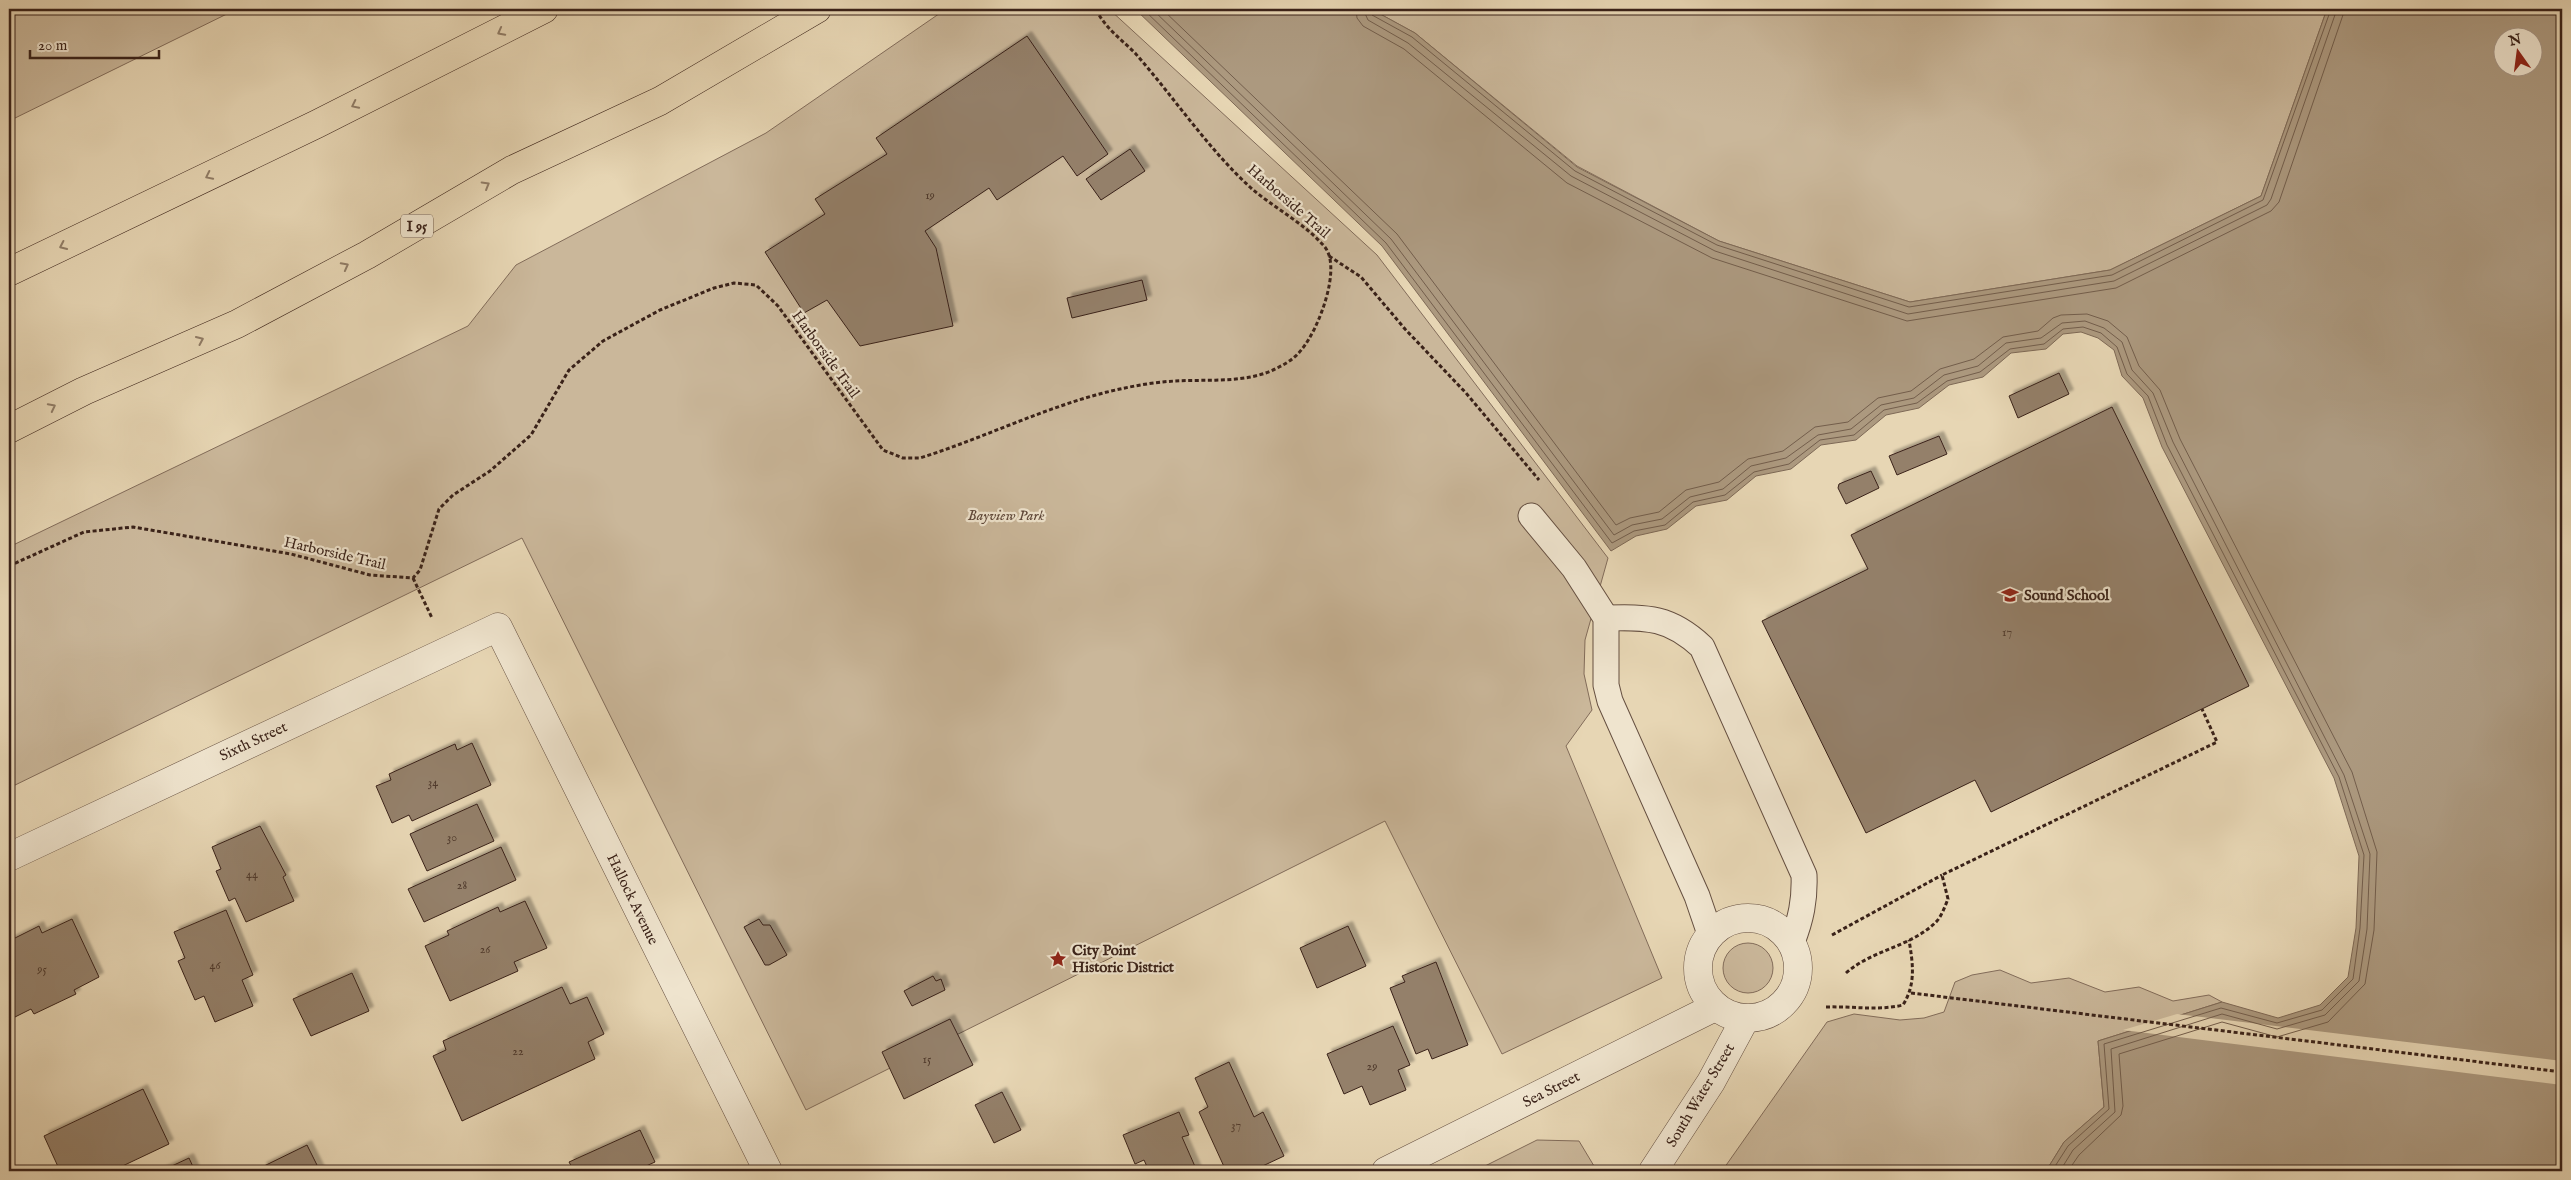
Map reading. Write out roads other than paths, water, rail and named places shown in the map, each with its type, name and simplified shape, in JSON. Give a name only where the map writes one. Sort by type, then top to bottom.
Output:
[{"type":"highway","points":[[9,272],[459,54],[544,9]]},
{"type":"highway","name":"I 95","points":[[9,428],[84,391],[237,324],[367,255],[512,170],[660,101],[817,9]]},
{"type":"street","name":"Sixth Street","points":[[9,857],[498,627]]},
{"type":"street","name":"Hallock Avenue","points":[[498,627],[768,1171]]},
{"type":"street","points":[[1748,917],[1772,924],[1794,948],[1797,977],[1787,999],[1769,1014],[1745,1018],[1734,1017],[1715,1007],[1702,989],[1697,969],[1700,950],[1710,934],[1727,922],[1748,917]]},
{"type":"street","name":"Sea Street","points":[[1386,1171],[1715,1007]]},
{"type":"street","name":"South Water Street","points":[[1653,1171],[1711,1082],[1745,1018]]},
{"type":"lane","points":[[1531,516],[1574,568],[1606,618],[1606,685],[1610,701],[1697,896],[1710,934]]},
{"type":"lane","points":[[1606,618],[1637,618],[1668,623],[1686,632],[1702,647],[1804,875],[1805,899],[1794,948]]},
{"type":"water","points":[[1135,9],[1371,9],[1415,33],[1577,167],[1719,241],[1910,302],[2110,270],[2261,196],[2327,9],[2562,9],[2562,1171],[2046,1171],[2064,1142],[2104,1107],[2098,1041],[2222,1002],[2278,1018],[2320,1005],[2348,977],[2356,928],[2359,856],[2334,778],[2162,447],[2143,398],[2122,376],[2114,350],[2098,338],[2081,332],[2063,334],[2046,349],[2011,353],[1983,377],[1949,385],[1919,408],[1886,415],[1856,440],[1821,445],[1791,469],[1756,476],[1727,500],[1696,506],[1667,529],[1636,536],[1611,551],[1382,246]]},
{"type":"place","name":"Sound School","points":[[2010,595]]},
{"type":"place","name":"City Point Historic District","points":[[1058,959]]},
{"type":"park label","name":"Bayview Park","points":[[1006,515]]}]
